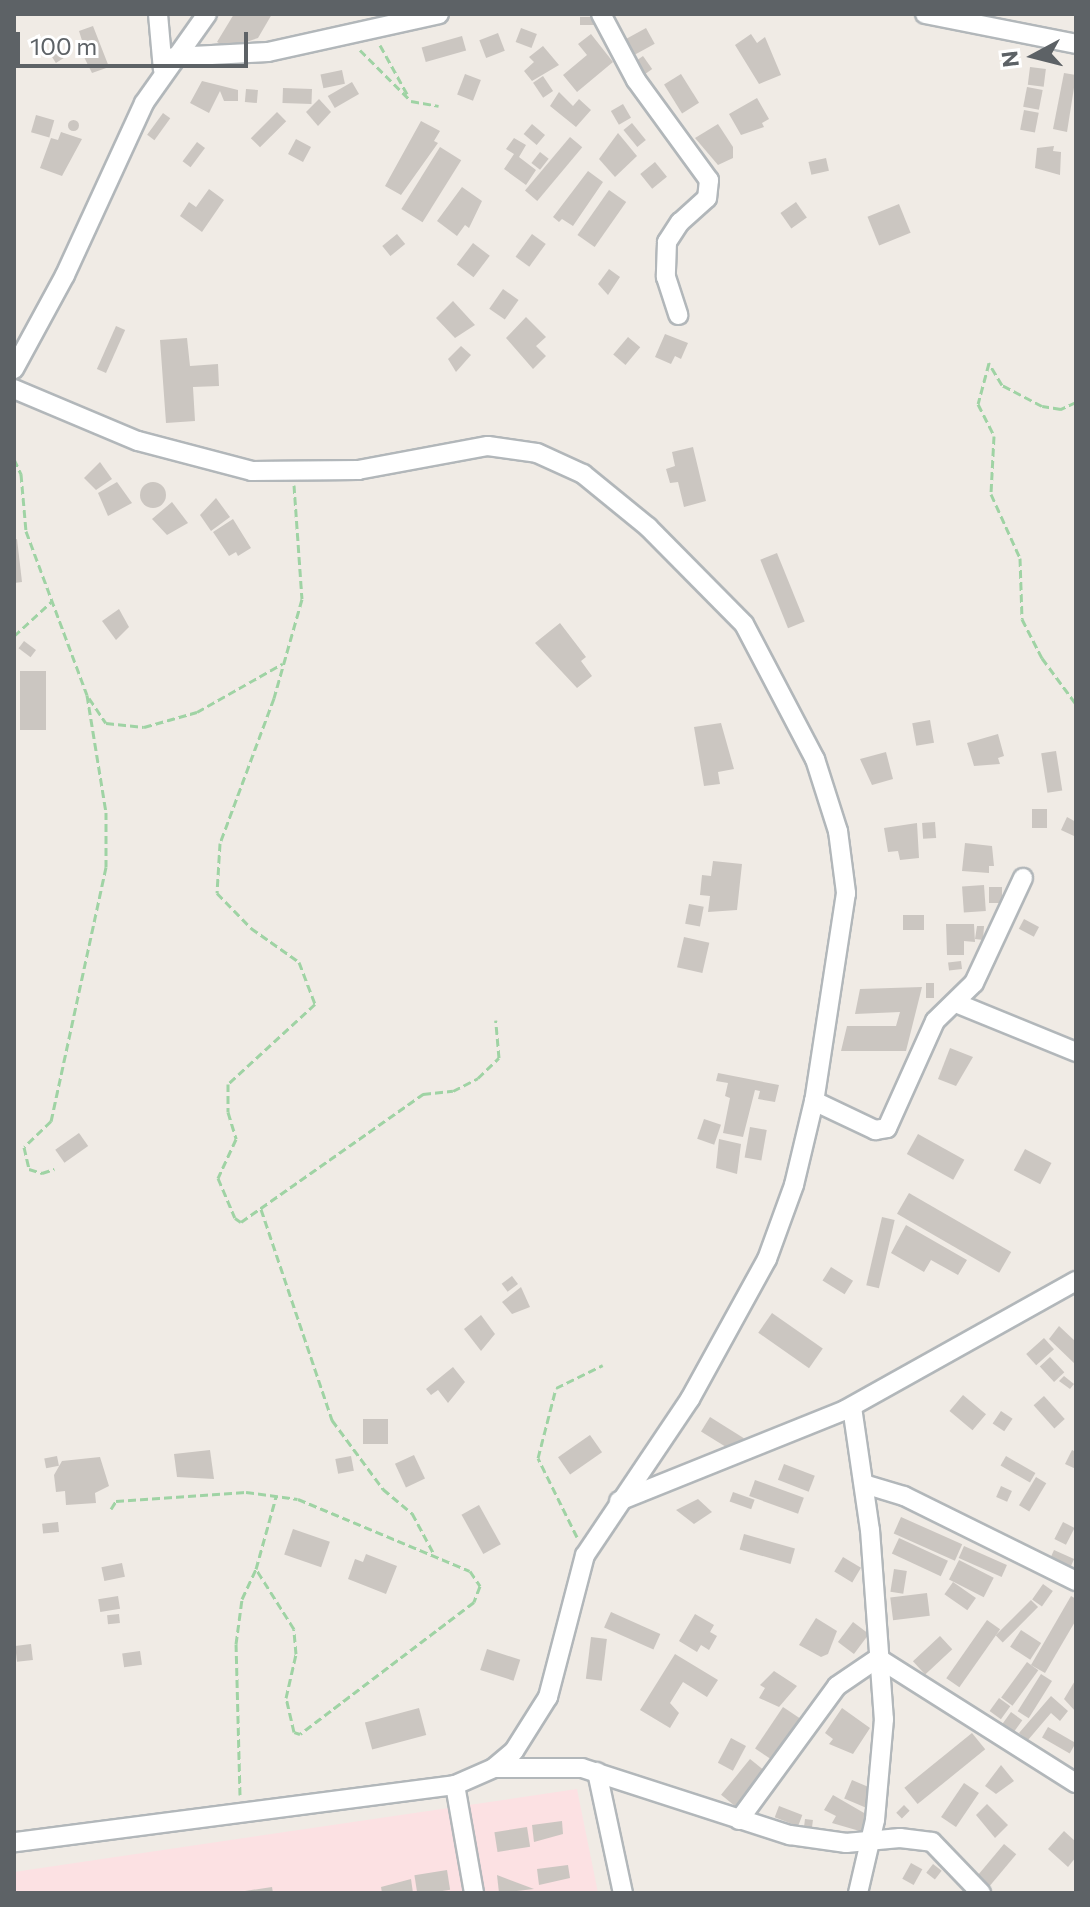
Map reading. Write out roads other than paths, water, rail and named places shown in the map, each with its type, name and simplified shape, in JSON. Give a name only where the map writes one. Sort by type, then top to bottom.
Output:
[{"type":"street","points":[[158,14],[168,64]]},
{"type":"street","points":[[14,369],[168,64],[207,14]]},
{"type":"street","points":[[168,64],[268,52],[439,14]]},
{"type":"street","points":[[601,14],[636,80],[709,180],[707,198],[680,222],[667,242],[666,277],[678,315]]},
{"type":"street","points":[[925,14],[1007,21],[1076,44]]},
{"type":"street","points":[[14,389],[138,441],[252,471],[358,470],[488,446],[548,456],[614,496],[744,624],[815,759],[844,861],[841,950],[814,1101],[794,1185],[767,1259],[690,1399],[585,1555],[548,1697],[535,1725],[494,1768]]},
{"type":"street","points":[[814,1101],[875,1130],[887,1128],[935,1021],[974,983],[1023,878]]},
{"type":"street","points":[[956,1003],[1076,1052]]},
{"type":"street","points":[[619,1501],[754,1451],[852,1407],[1076,1281]]},
{"type":"street","points":[[852,1407],[864,1484],[883,1747],[858,1893]]},
{"type":"street","points":[[864,1484],[904,1496],[1076,1581]]},
{"type":"street","points":[[878,1658],[1076,1783]]},
{"type":"street","points":[[739,1820],[837,1686],[878,1658]]},
{"type":"street","points":[[14,1842],[455,1785],[494,1768],[567,1766],[597,1772],[790,1835],[868,1844],[900,1838],[932,1842],[981,1893]]},
{"type":"street","points":[[597,1772],[623,1893]]},
{"type":"street","points":[[455,1785],[474,1893]]}]
